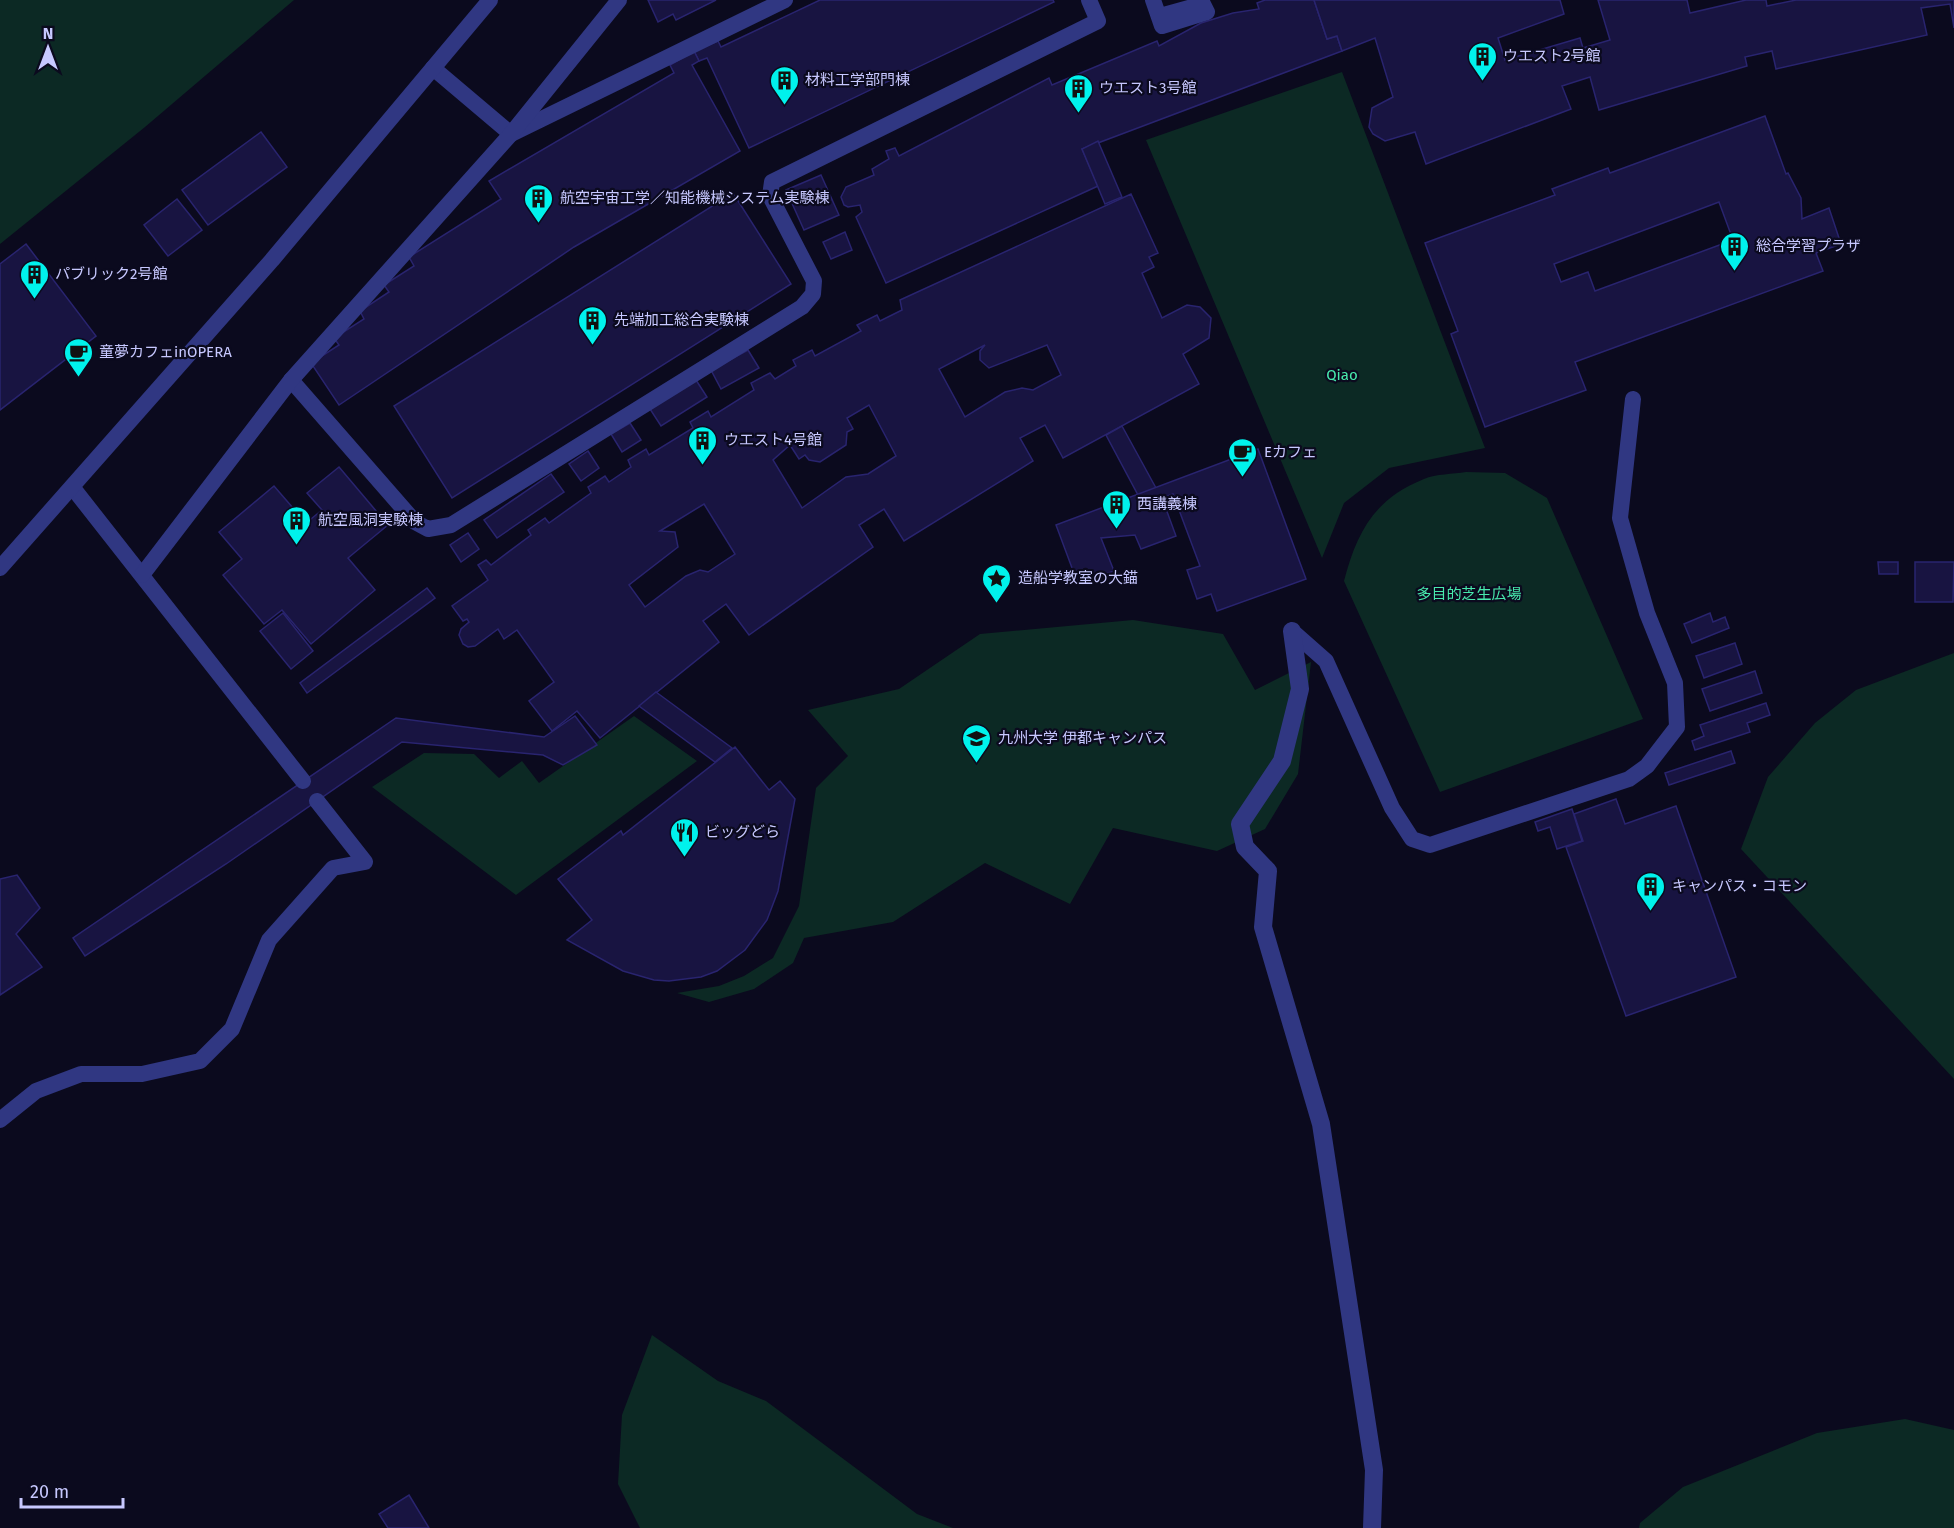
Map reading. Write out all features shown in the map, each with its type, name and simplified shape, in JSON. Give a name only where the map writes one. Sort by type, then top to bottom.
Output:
[{"type":"street","points":[[1292,631],[1300,689],[1282,761],[1240,824],[1245,847],[1268,871],[1263,927],[1321,1124],[1374,1470],[1372,1528]]},
{"type":"lane","points":[[0,568],[272,260],[490,0]]},
{"type":"lane","points":[[142,575],[291,380],[511,134],[619,0]]},
{"type":"lane","points":[[511,134],[785,0]]},
{"type":"lane","points":[[291,380],[415,522],[428,529],[451,525],[802,307],[813,294],[814,281],[770,196],[772,182],[1098,21],[1089,0]]},
{"type":"lane","points":[[1153,0],[1160,16]]},
{"type":"lane","points":[[433,68],[511,134]]},
{"type":"lane","points":[[1292,631],[1326,661],[1392,808],[1412,839],[1430,845],[1629,779],[1647,766],[1677,727],[1675,683],[1647,614],[1620,518],[1633,399]]},
{"type":"lane","points":[[73,488],[303,781]]},
{"type":"lane","points":[[0,1120],[36,1090],[81,1074],[142,1074],[200,1061],[232,1029],[269,940],[333,868],[365,862],[317,801]]},
{"type":"green space","points":[[0,0],[294,0],[145,127],[0,244]]},
{"type":"green space","name":"Qiao","points":[[1342,72],[1485,448],[1389,468],[1344,503],[1322,558],[1146,140]]},
{"type":"green space","name":"多目的芝生広場","points":[[1466,472],[1505,473],[1547,498],[1643,719],[1440,792],[1344,581],[1362,532],[1380,507],[1392,496],[1424,479]]},
{"type":"green space","points":[[1133,620],[1223,634],[1255,690],[1311,662],[1298,774],[1265,829],[1217,851],[1113,828],[1070,904],[985,863],[893,922],[804,938],[793,963],[754,989],[709,1002],[677,993],[719,986],[744,976],[773,958],[799,906],[816,788],[848,756],[808,710],[899,689],[980,634]]},
{"type":"green space","points":[[1954,653],[1954,1079],[1741,849],[1768,777],[1815,723],[1856,690]]},
{"type":"green space","points":[[634,716],[697,761],[516,895],[372,787],[424,753],[474,754],[499,778],[522,761],[539,783]]},
{"type":"green space","points":[[652,1335],[718,1381],[766,1401],[917,1514],[953,1528],[640,1528],[618,1484],[622,1415]]},
{"type":"green space","points":[[1905,1419],[1954,1430],[1954,1528],[1639,1528],[1640,1523],[1683,1487],[1817,1433]]},
{"type":"building","points":[[648,0],[716,0],[676,20],[673,14],[658,22]]},
{"type":"building","name":"材料工学部門棟","points":[[820,0],[1053,0],[1054,2],[749,148],[707,58],[699,61],[694,51],[718,41],[721,47]]},
{"type":"building","name":"ウエスト3号館","points":[[1265,0],[1314,0],[1327,39],[1337,36],[1342,51],[1082,149],[1098,186],[886,283],[856,217],[862,212],[860,205],[848,207],[844,205],[841,197],[846,187],[874,175],[872,169],[889,159],[886,151],[895,148],[899,156],[1049,78],[1052,85],[1157,41],[1159,46],[1201,23],[1233,13],[1259,9],[1257,3]]},
{"type":"building","name":"ウエスト2号館","points":[[1314,0],[1560,0],[1564,14],[1498,38],[1505,60],[1580,38],[1583,48],[1610,40],[1598,0],[1687,0],[1690,13],[1746,0],[1766,0],[1767,6],[1796,0],[1954,0],[1954,28],[1950,4],[1921,8],[1927,35],[1776,69],[1772,51],[1745,57],[1747,66],[1599,110],[1590,77],[1562,86],[1571,109],[1426,164],[1415,132],[1385,141],[1373,134],[1369,127],[1372,108],[1393,97],[1375,38],[1342,51],[1337,36],[1327,39]]},
{"type":"building","name":"航空宇宙工学／知能機械システム実験棟","points":[[694,51],[699,61],[692,65],[740,151],[574,247],[339,405],[311,363],[339,345],[334,338],[364,319],[360,311],[389,292],[384,285],[414,266],[409,257],[501,199],[489,181],[674,73],[670,65]]},
{"type":"building","name":"総合学習プラザ","points":[[1765,116],[1786,174],[1788,173],[1801,198],[1802,219],[1829,208],[1841,244],[1816,253],[1823,271],[1575,362],[1586,390],[1485,427],[1451,334],[1458,331],[1425,243],[1555,195],[1552,189],[1608,168],[1610,173]],"holes":[[[1719,202],[1733,240],[1595,291],[1588,272],[1561,282],[1554,264]]]},
{"type":"building","points":[[261,132],[287,167],[208,225],[182,190]]},
{"type":"building","points":[[1098,141],[1122,197],[1105,204],[1082,149]]},
{"type":"building","points":[[821,175],[839,215],[804,230],[786,190]]},
{"type":"building","name":"先端加工総合実験棟","points":[[733,193],[791,284],[452,498],[394,406]]},
{"type":"building","name":"ウエスト4号館","points":[[1131,194],[1158,253],[1149,257],[1154,267],[1142,273],[1162,318],[1187,305],[1200,307],[1211,318],[1209,338],[1183,354],[1199,384],[1063,458],[1045,425],[1020,438],[1033,461],[904,541],[884,509],[859,525],[873,547],[749,635],[726,604],[703,621],[719,642],[600,738],[577,711],[552,731],[529,701],[554,682],[517,630],[504,639],[498,629],[475,646],[468,647],[463,644],[459,635],[461,629],[469,622],[467,619],[463,621],[452,606],[488,580],[478,565],[486,560],[491,565],[531,535],[528,530],[545,518],[549,523],[591,493],[588,487],[605,476],[609,482],[631,467],[628,460],[646,449],[649,455],[693,428],[690,422],[708,411],[711,417],[754,390],[751,383],[770,373],[775,379],[796,366],[793,360],[812,350],[815,356],[861,331],[857,325],[877,315],[880,321],[902,310],[900,300]],"holes":[[[985,345],[980,351],[980,360],[989,368],[1047,345],[1061,375],[1033,390],[1022,388],[1005,392],[965,417],[939,369]],[[869,405],[896,456],[868,474],[846,477],[802,508],[773,460],[790,445],[799,459],[805,455],[809,460],[820,462],[846,445],[847,432],[853,429],[847,418]],[[704,504],[735,554],[708,572],[700,570],[686,576],[645,607],[629,585],[678,547],[675,532],[660,531]]]},
{"type":"building","points":[[177,199],[202,230],[168,256],[144,225]]},
{"type":"building","points":[[845,232],[852,250],[831,259],[823,242]]},
{"type":"building","name":"パブリック2号館","points":[[26,244],[96,336],[0,410],[0,264]]},
{"type":"building","points":[[748,350],[759,368],[721,389],[711,370]]},
{"type":"building","points":[[696,380],[707,397],[661,426],[650,409]]},
{"type":"building","points":[[630,423],[641,440],[622,452],[611,434]]},
{"type":"building","points":[[1122,426],[1156,488],[1138,495],[1106,435]]},
{"type":"building","name":"西講義棟","points":[[1258,449],[1306,579],[1217,611],[1211,594],[1197,599],[1187,570],[1200,566],[1173,494],[1162,498],[1176,536],[1141,549],[1135,535],[1101,538],[1114,571],[1078,584],[1056,525]]},
{"type":"building","points":[[588,451],[599,468],[581,481],[569,464]]},
{"type":"building","name":"航空風洞実験棟","points":[[339,467],[388,525],[348,558],[375,590],[311,644],[282,610],[264,624],[223,575],[242,559],[219,532],[274,486],[306,523],[322,510],[307,493]]},
{"type":"building","points":[[551,474],[564,492],[497,538],[484,520]]},
{"type":"building","points":[[468,533],[479,549],[461,562],[450,545]]},
{"type":"building","points":[[1878,562],[1898,562],[1898,574],[1879,574]]},
{"type":"building","points":[[1915,562],[1954,562],[1953,602],[1915,602]]},
{"type":"building","points":[[427,588],[435,598],[307,693],[300,683]]},
{"type":"building","points":[[283,613],[313,651],[291,669],[260,631]]},
{"type":"building","points":[[1710,613],[1713,622],[1725,617],[1729,628],[1692,643],[1684,624]]},
{"type":"building","points":[[1735,643],[1742,664],[1704,678],[1696,656]]},
{"type":"building","points":[[1755,671],[1762,693],[1710,711],[1702,689]]},
{"type":"building","points":[[656,692],[732,748],[715,762],[639,706]]},
{"type":"building","points":[[1766,703],[1770,715],[1747,723],[1750,732],[1695,750],[1692,741],[1704,736],[1700,725]]},
{"type":"building","points":[[575,716],[597,745],[563,765],[543,755],[402,742],[226,864],[85,956],[73,938],[396,718],[544,737]]},
{"type":"building","name":"ビッグどら","points":[[735,747],[769,790],[780,781],[795,799],[778,891],[767,920],[745,950],[717,971],[701,977],[669,981],[654,980],[623,971],[567,940],[592,920],[558,879],[621,831],[623,835]]},
{"type":"building","points":[[1731,751],[1735,763],[1669,785],[1665,773]]},
{"type":"building","name":"キャンパス・コモン","points":[[1616,799],[1625,824],[1676,806],[1736,977],[1626,1016],[1566,847],[1583,841],[1574,814]]},
{"type":"building","points":[[1572,809],[1582,841],[1557,849],[1550,827],[1538,831],[1535,822]]},
{"type":"building","points":[[17,875],[40,908],[16,934],[42,967],[0,995],[0,879]]},
{"type":"building","points":[[409,1495],[429,1528],[388,1528],[379,1514]]},
{"type":"place","name":"ウエスト2号館","points":[[1482,82]]},
{"type":"place","name":"材料工学部門棟","points":[[784,106]]},
{"type":"place","name":"ウエスト3号館","points":[[1078,114]]},
{"type":"place","name":"航空宇宙工学／知能機械システム実験棟","points":[[539,224]]},
{"type":"place","name":"総合学習プラザ","points":[[1735,272]]},
{"type":"place","name":"パブリック2号館","points":[[34,300]]},
{"type":"place","name":"先端加工総合実験棟","points":[[593,346]]},
{"type":"place","name":"童夢カフェinOPERA","points":[[78,378]]},
{"type":"place","name":"ウエスト4号館","points":[[703,466]]},
{"type":"place","name":"Eカフェ","points":[[1243,478]]},
{"type":"place","name":"西講義棟","points":[[1116,530]]},
{"type":"place","name":"航空風洞実験棟","points":[[297,546]]},
{"type":"place","name":"造船学教室の大錨","points":[[997,604]]},
{"type":"place","name":"九州大学 伊都キャンパス","points":[[977,764]]},
{"type":"place","name":"ビッグどら","points":[[684,858]]},
{"type":"place","name":"キャンパス・コモン","points":[[1651,912]]}]
